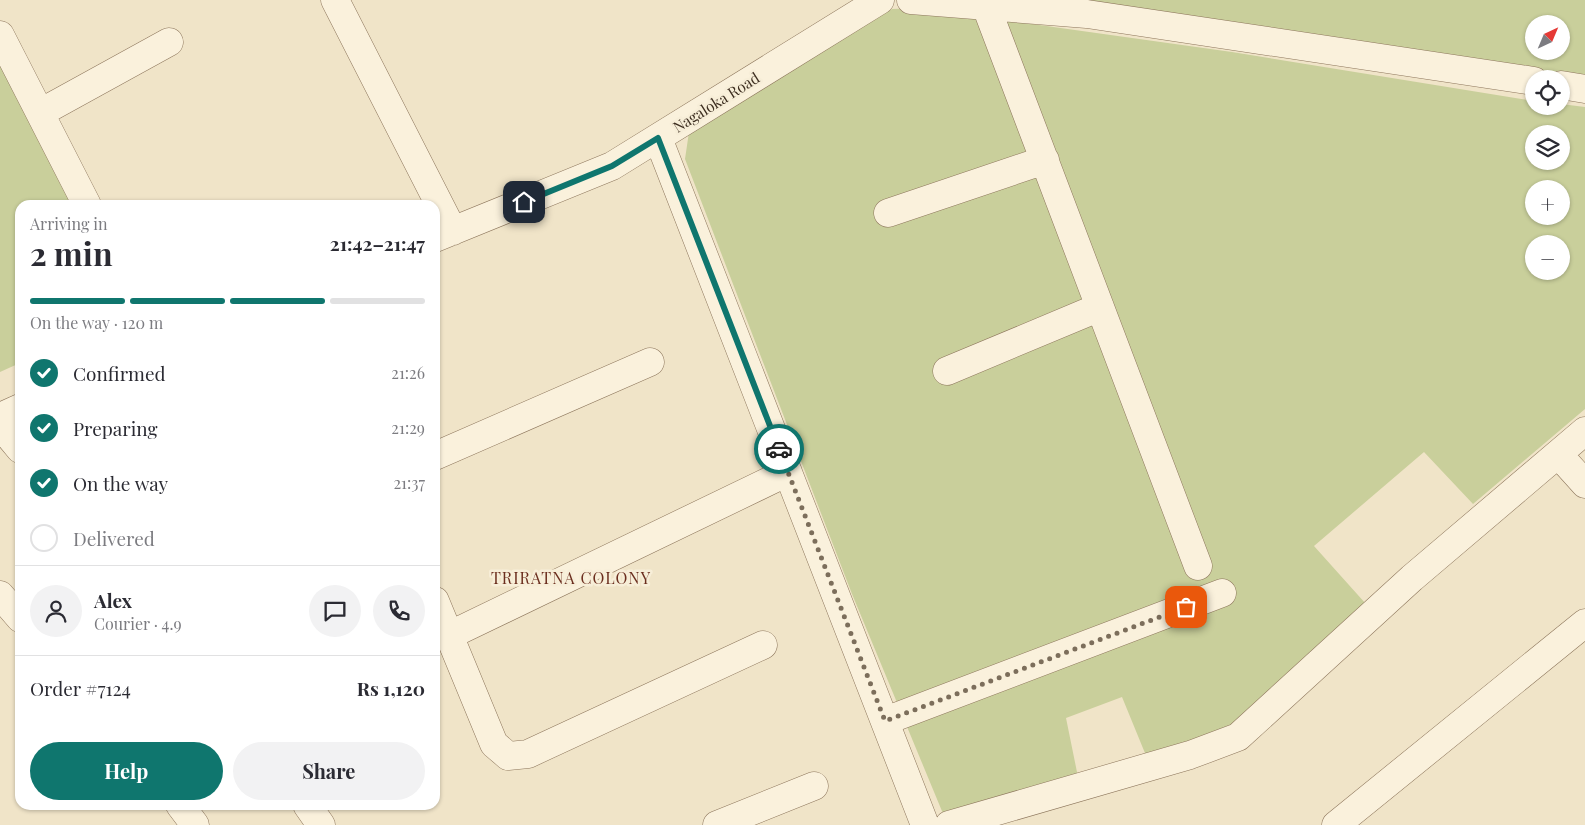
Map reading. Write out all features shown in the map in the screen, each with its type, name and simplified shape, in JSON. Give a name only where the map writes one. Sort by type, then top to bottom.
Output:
[{"type":"street","points":[[335,0],[428,200]]},
{"type":"street","name":"Nagaloka Road","points":[[444,234],[612,166],[880,0]]},
{"type":"street","points":[[910,0],[1088,14],[1525,80]]},
{"type":"street","points":[[986,6],[1198,566]]},
{"type":"street","points":[[0,35],[84,200]]},
{"type":"street","points":[[40,113],[169,42]]},
{"type":"street","points":[[1570,86],[1585,89]]},
{"type":"street","points":[[658,138],[926,825]]},
{"type":"street","points":[[888,213],[1045,160]]},
{"type":"street","points":[[947,371],[1100,308]]},
{"type":"street","points":[[440,454],[650,362]]},
{"type":"street","points":[[0,417],[15,410]]},
{"type":"street","points":[[0,425],[15,443]]},
{"type":"street","points":[[949,825],[1190,755],[1238,737],[1412,578],[1585,430]]},
{"type":"street","points":[[1558,454],[1585,484]]},
{"type":"street","points":[[450,635],[788,472]]},
{"type":"street","points":[[885,721],[1222,593]]},
{"type":"street","points":[[0,595],[15,612]]},
{"type":"street","points":[[440,612],[494,744],[508,756],[528,754],[763,645]]},
{"type":"street","points":[[1336,825],[1585,623]]},
{"type":"street","points":[[717,825],[814,786]]},
{"type":"street","points":[[184,810],[195,825]]},
{"type":"street","points":[[310,810],[321,825]]},
{"type":"green space","points":[[1000,0],[1585,0],[1585,87],[1570,82],[1570,70],[1525,70],[1525,78]]},
{"type":"green space","points":[[919,8],[1232,52],[1525,100],[1525,115],[1570,115],[1570,105],[1585,107],[1585,409],[1473,504],[1424,452],[1314,546],[1366,604],[1235,723],[1147,758],[1122,697],[1066,718],[1078,777],[944,816],[852,594],[685,159],[689,132],[892,9]]},
{"type":"green space","points":[[0,65],[69,200],[15,200],[15,365],[0,372]]},
{"type":"way so far","points":[[779,449],[885,721],[1186,607]]},
{"type":"district","name":"TRIRATNA COLONY","points":[[571,577]]},
{"type":"route","points":[[524,202],[612,166],[658,138],[779,449]]}]
